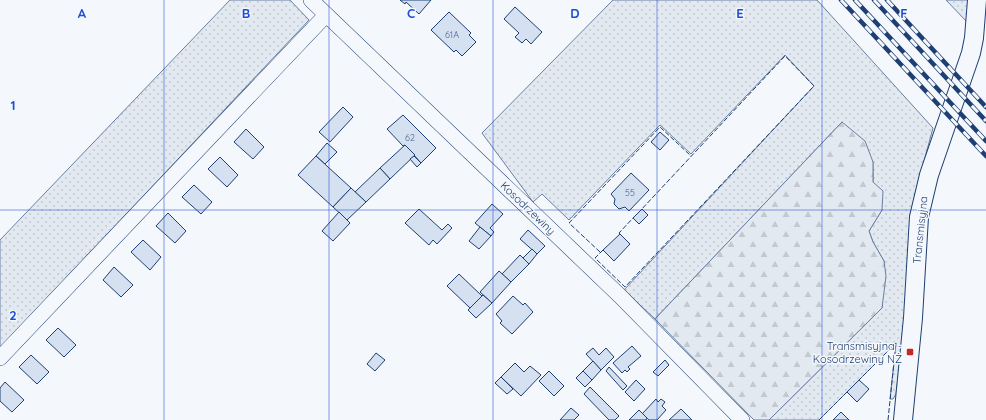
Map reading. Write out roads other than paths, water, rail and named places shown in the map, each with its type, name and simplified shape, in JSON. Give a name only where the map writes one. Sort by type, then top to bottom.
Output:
[{"type":"street","name":"Kosodrzewiny","points":[[311,0],[620,296],[742,420]]},
{"type":"street","name":"Transmisyjna","points":[[903,420],[913,318],[919,217],[929,175],[971,54],[974,38],[977,0]]},
{"type":"street","points":[[0,358],[326,14]]},
{"type":"railway","points":[[841,0],[986,156]]},
{"type":"railway","points":[[855,0],[986,141]]},
{"type":"railway","points":[[874,0],[986,121]]},
{"type":"railway","points":[[887,0],[986,107]]},
{"type":"place","name":"Transmisyjna - Kosodrzewiny NŻ","points":[[910,352]]}]
